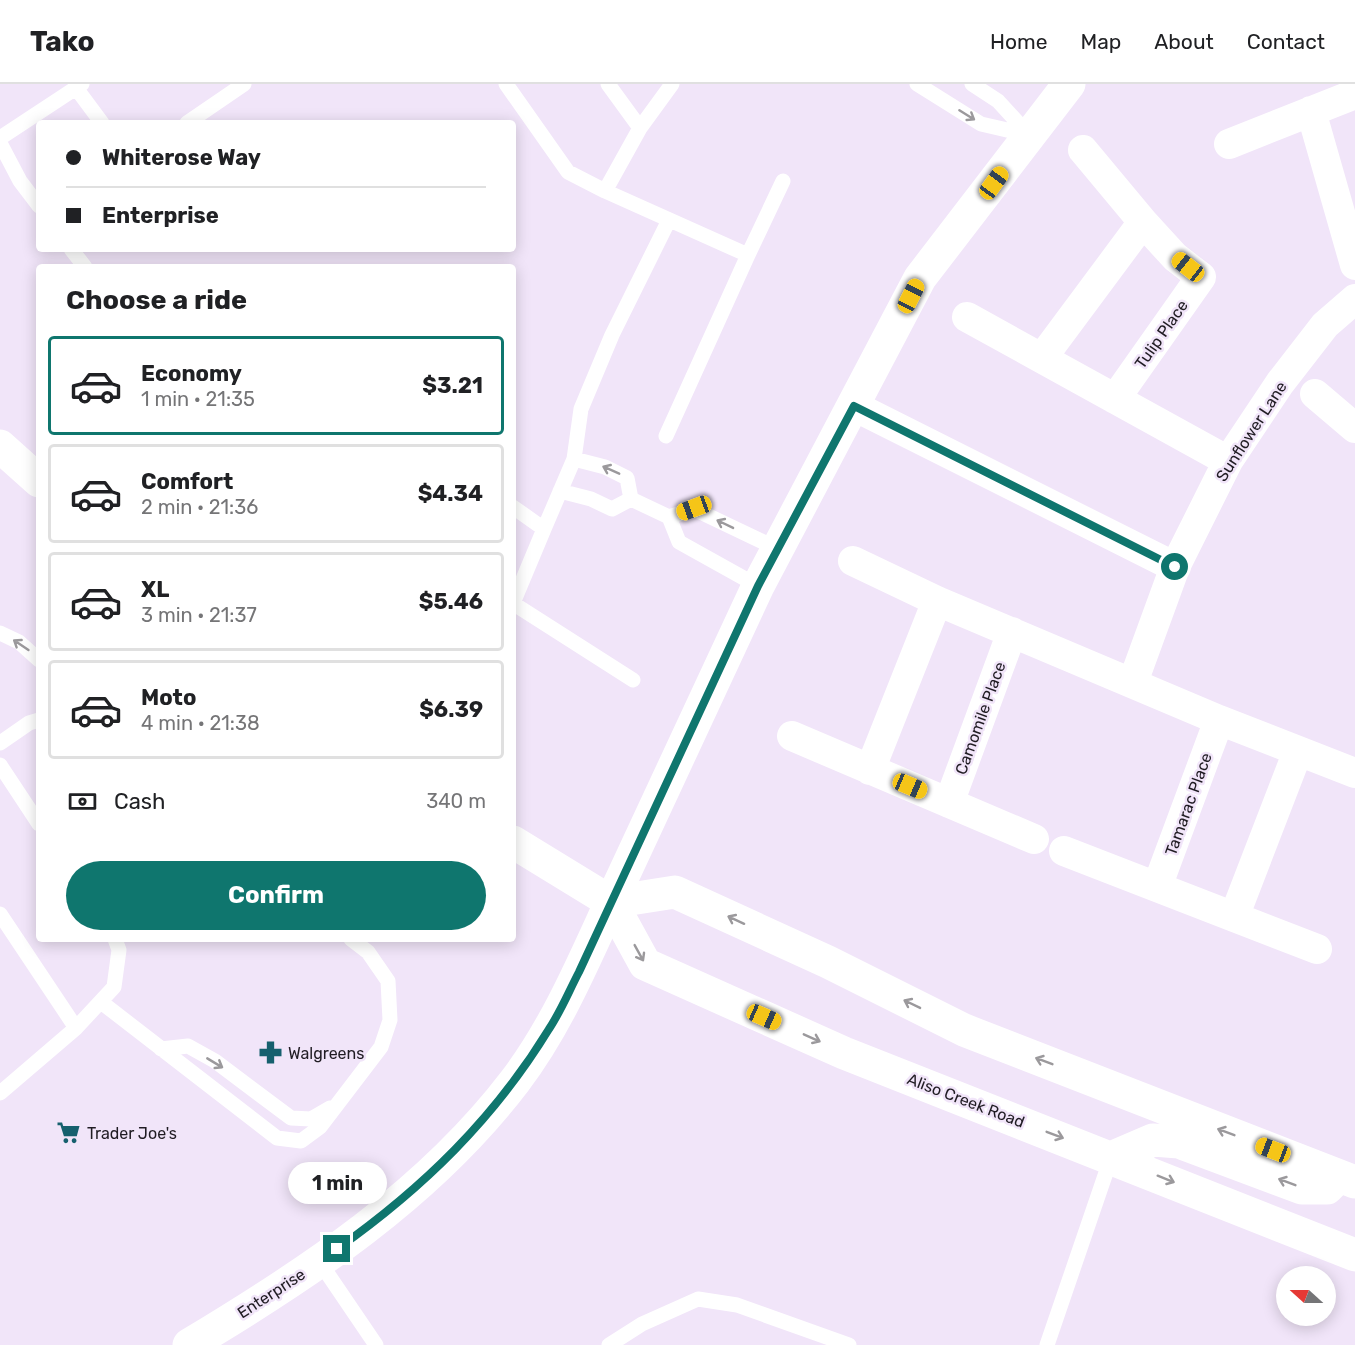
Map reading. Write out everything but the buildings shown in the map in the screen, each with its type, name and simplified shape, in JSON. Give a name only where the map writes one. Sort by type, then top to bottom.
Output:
[{"type":"main road","name":"Enterprise","points":[[189,1345],[372,1224],[428,1178],[473,1132],[516,1080],[551,1027],[758,586],[920,278],[1068,84]]},
{"type":"main road","points":[[0,446],[36,478]]},
{"type":"main road","name":"Aliso Creek Road","points":[[516,844],[611,902],[645,964],[844,1053],[1355,1255]]},
{"type":"main road","points":[[611,902],[675,892],[828,962],[964,1030],[1347,1179]]},
{"type":"main road","points":[[1111,1158],[1153,1140],[1179,1142],[1302,1188],[1327,1188],[1347,1179]]},
{"type":"street","points":[[1229,144],[1355,94]]},
{"type":"street","points":[[1311,111],[1355,265]]},
{"type":"street","name":"Tulip Place","points":[[1083,150],[1175,257],[1201,277],[1115,399]]},
{"type":"street","points":[[1042,358],[1143,222]]},
{"type":"street","name":"Sunflower Lane","points":[[1133,682],[1175,567],[1228,461],[1280,383],[1325,325],[1355,299]]},
{"type":"street","points":[[967,317],[1228,461]]},
{"type":"street","points":[[1315,394],[1355,428]]},
{"type":"street","points":[[854,406],[1175,567]]},
{"type":"street","points":[[853,561],[937,601],[1219,720],[1355,773]]},
{"type":"street","points":[[870,770],[937,601]]},
{"type":"street","name":"Camomile Place","points":[[949,803],[1012,632]]},
{"type":"street","name":"Tamarac Place","points":[[1157,887],[1219,720]]},
{"type":"street","points":[[792,736],[1034,840]]},
{"type":"street","points":[[1234,917],[1298,752]]},
{"type":"street","points":[[1064,851],[1317,949]]},
{"type":"lane","points":[[191,120],[244,84]]},
{"type":"lane","points":[[506,84],[568,172],[748,255]]},
{"type":"lane","points":[[608,84],[640,128]]},
{"type":"lane","points":[[605,191],[640,128],[672,84]]},
{"type":"lane","points":[[917,84],[981,124],[1029,135]]},
{"type":"lane","points":[[972,84],[998,101],[1029,135]]},
{"type":"lane","points":[[36,202],[20,181],[0,141],[79,86],[100,120]]},
{"type":"lane","points":[[666,436],[783,181]]},
{"type":"lane","points":[[516,596],[574,459],[581,409],[612,335],[669,220]]},
{"type":"lane","points":[[73,252],[83,264]]},
{"type":"lane","points":[[574,459],[605,467],[627,478],[631,499]]},
{"type":"lane","points":[[560,490],[591,499],[612,509],[631,499]]},
{"type":"lane","points":[[631,499],[669,518],[679,542],[758,586]]},
{"type":"lane","points":[[669,518],[694,508],[778,549]]},
{"type":"lane","points":[[516,509],[544,529]]},
{"type":"lane","points":[[516,605],[633,680]]},
{"type":"lane","points":[[0,633],[19,642],[36,657]]},
{"type":"lane","points":[[0,743],[29,723],[36,721]]},
{"type":"lane","points":[[0,765],[36,819]]},
{"type":"lane","points":[[0,914],[76,1028]]},
{"type":"lane","points":[[0,1093],[76,1028],[114,987],[119,950],[116,942]]},
{"type":"lane","points":[[100,1002],[277,1138],[301,1141],[320,1127],[381,1047],[390,1020],[388,981],[368,951],[355,942]]},
{"type":"lane","points":[[161,1049],[188,1046],[215,1061],[291,1118],[311,1119],[339,1102]]},
{"type":"lane","points":[[1047,1345],[1111,1158]]},
{"type":"lane","points":[[319,1261],[376,1345]]},
{"type":"lane","points":[[609,1345],[642,1324],[698,1299],[737,1305],[849,1345]]},
{"type":"place","name":"Walgreens","points":[[270,1053]]},
{"type":"place","name":"Trader Joe's","points":[[69,1133]]},
{"type":"route","points":[[337,1249],[372,1224],[428,1178],[473,1132],[516,1080],[551,1027],[579,972],[758,586],[854,406],[1175,567]]}]
